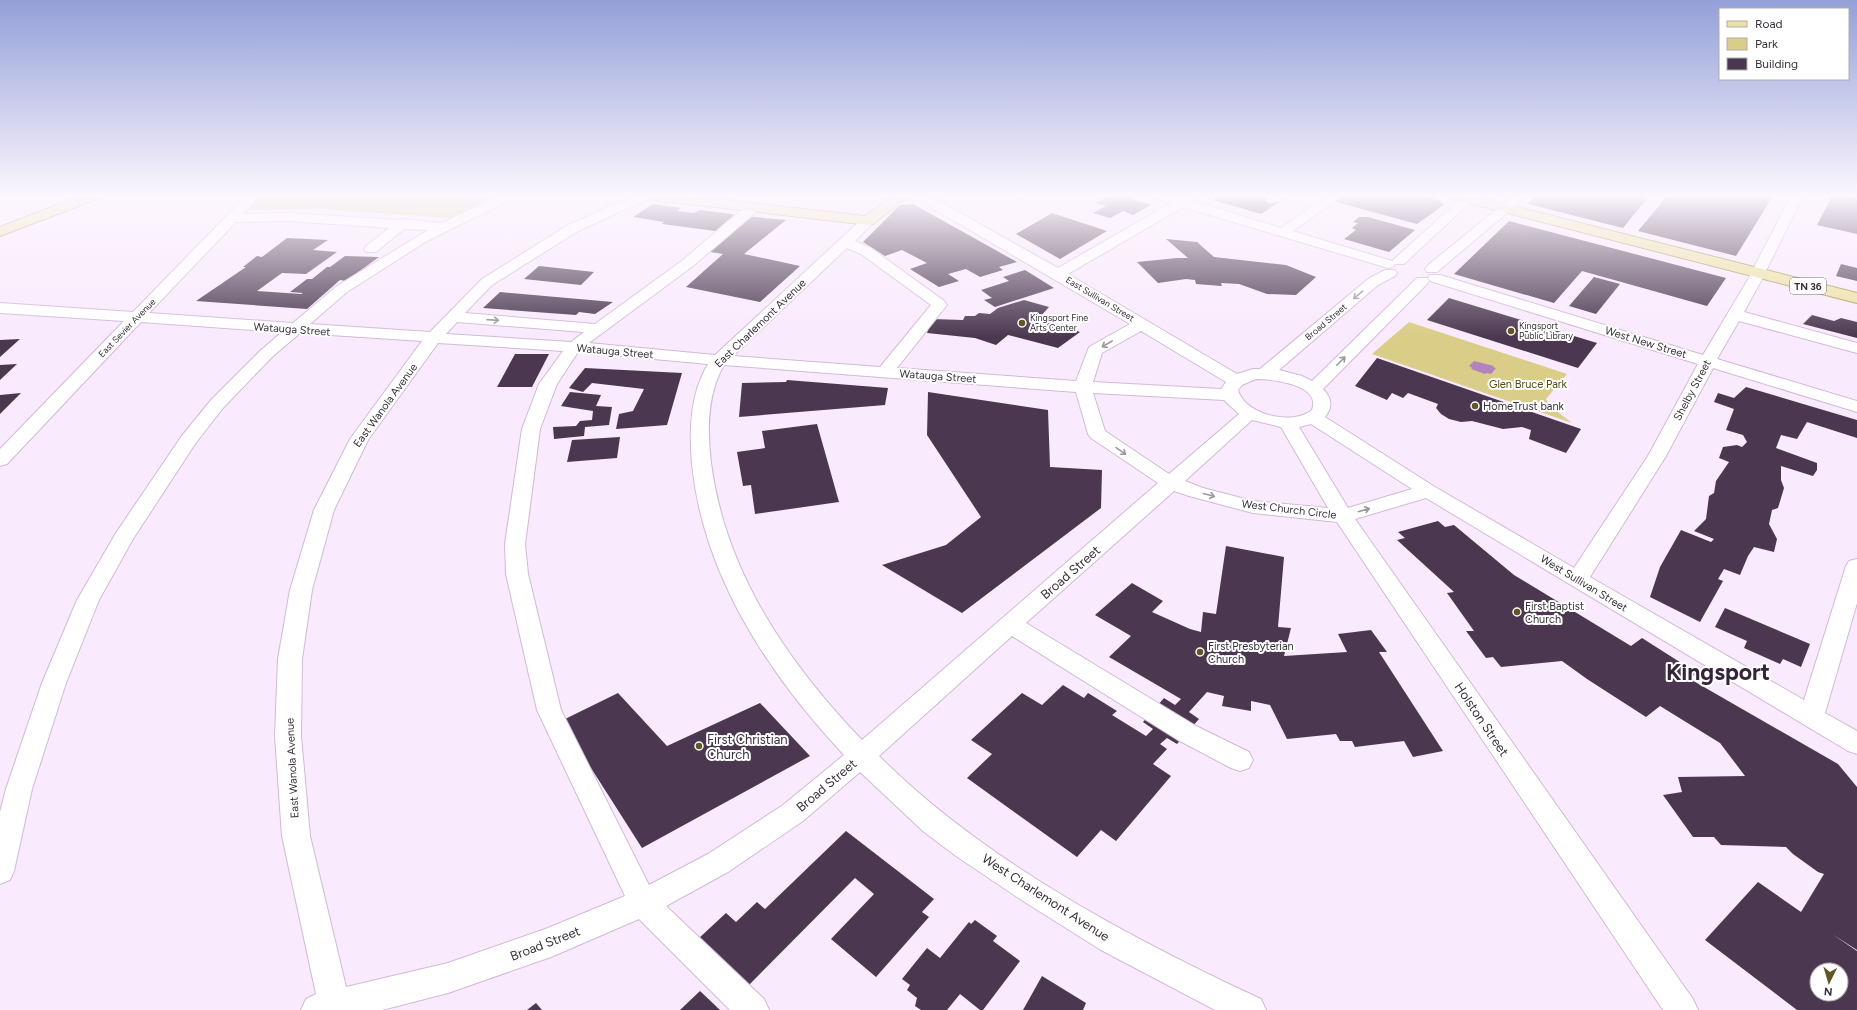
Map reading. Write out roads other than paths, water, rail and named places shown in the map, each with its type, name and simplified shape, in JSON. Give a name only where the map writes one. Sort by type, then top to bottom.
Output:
[{"type":"main road","name":"TN 36","points":[[1641,243],[1857,298]]},
{"type":"street","name":"East Sevier Avenue","points":[[0,460],[207,243]]},
{"type":"street","points":[[371,249],[378,243]]},
{"type":"street","points":[[0,871],[24,773],[54,683],[88,600],[123,538],[188,441],[217,404],[266,354],[342,289],[414,243]]},
{"type":"street","name":"East Wanola Avenue","points":[[328,1009],[296,836],[288,736],[290,659],[301,590],[312,549],[324,510],[357,442],[433,338],[487,282],[549,243]]},
{"type":"street","points":[[714,243],[574,347],[548,384],[531,429],[514,544],[517,574],[549,710],[643,903],[753,1010]]},
{"type":"street","name":"East Charlemont Avenue","points":[[845,243],[719,360],[710,373],[706,386],[700,428],[700,464],[706,497],[721,548],[745,603],[771,646],[795,680],[861,756]]},
{"type":"street","points":[[849,243],[866,251],[938,302],[939,305],[886,372]]},
{"type":"street","name":"East Sullivan Street","points":[[1004,243],[1141,324],[1233,388],[1233,402],[1240,409],[1261,419],[1288,423],[1302,422],[1314,418]]},
{"type":"street","points":[[1058,274],[1112,243]]},
{"type":"street","points":[[1316,243],[1392,266],[1425,271]]},
{"type":"street","name":"Broad Street","points":[[1264,374],[1374,282],[1416,243]]},
{"type":"street","points":[[1313,389],[1425,271],[1462,243]]},
{"type":"street","name":"Shelby Street","points":[[1578,579],[1657,456],[1708,361],[1736,315],[1773,243]]},
{"type":"street","points":[[1392,266],[1402,279],[1425,271]]},
{"type":"street","name":"West New Street","points":[[1425,271],[1708,361],[1857,406]]},
{"type":"street","name":"Watauga Street","points":[[0,308],[574,347],[719,360],[1083,387],[1233,388]]},
{"type":"street","points":[[1736,315],[1857,348]]},
{"type":"street","points":[[454,317],[600,329]]},
{"type":"street","points":[[1083,387],[1095,350],[1141,324]]},
{"type":"street","points":[[1233,388],[1253,374],[1291,378],[1313,389],[1320,396],[1323,404],[1321,412],[1314,418]]},
{"type":"street","name":"West Church Circle","points":[[1083,387],[1097,434],[1154,473],[1172,483],[1196,492],[1253,507],[1343,516],[1428,491]]},
{"type":"street","name":"Broad Street","points":[[328,1009],[448,978],[550,942],[643,903],[718,864],[780,821],[861,756],[1249,414]]},
{"type":"street","name":"West Sullivan Street","points":[[1314,418],[1428,491],[1857,744]]},
{"type":"street","name":"Holston Street","points":[[1288,423],[1343,516],[1682,1010]]},
{"type":"street","points":[[1812,717],[1857,566]]},
{"type":"street","points":[[1011,625],[1187,733],[1240,760]]},
{"type":"street","name":"West Charlemont Avenue","points":[[861,756],[935,823],[1013,880],[1119,944],[1200,987],[1250,1010]]},
{"type":"place","name":"Kingsport Fine Arts Center","points":[[1022,323]]},
{"type":"place","name":"Kingsport Public Library","points":[[1511,331]]},
{"type":"place","name":"HomeTrust bank","points":[[1475,406]]},
{"type":"place","name":"First Baptist Church","points":[[1517,612]]},
{"type":"place","name":"First Presbyterian Church","points":[[1200,652]]},
{"type":"place","name":"First Christian Church","points":[[699,746]]},
{"type":"district","name":"Kingsport","points":[[1718,672]]},
{"type":"park label","name":"Glen Bruce Park","points":[[1528,384]]}]
